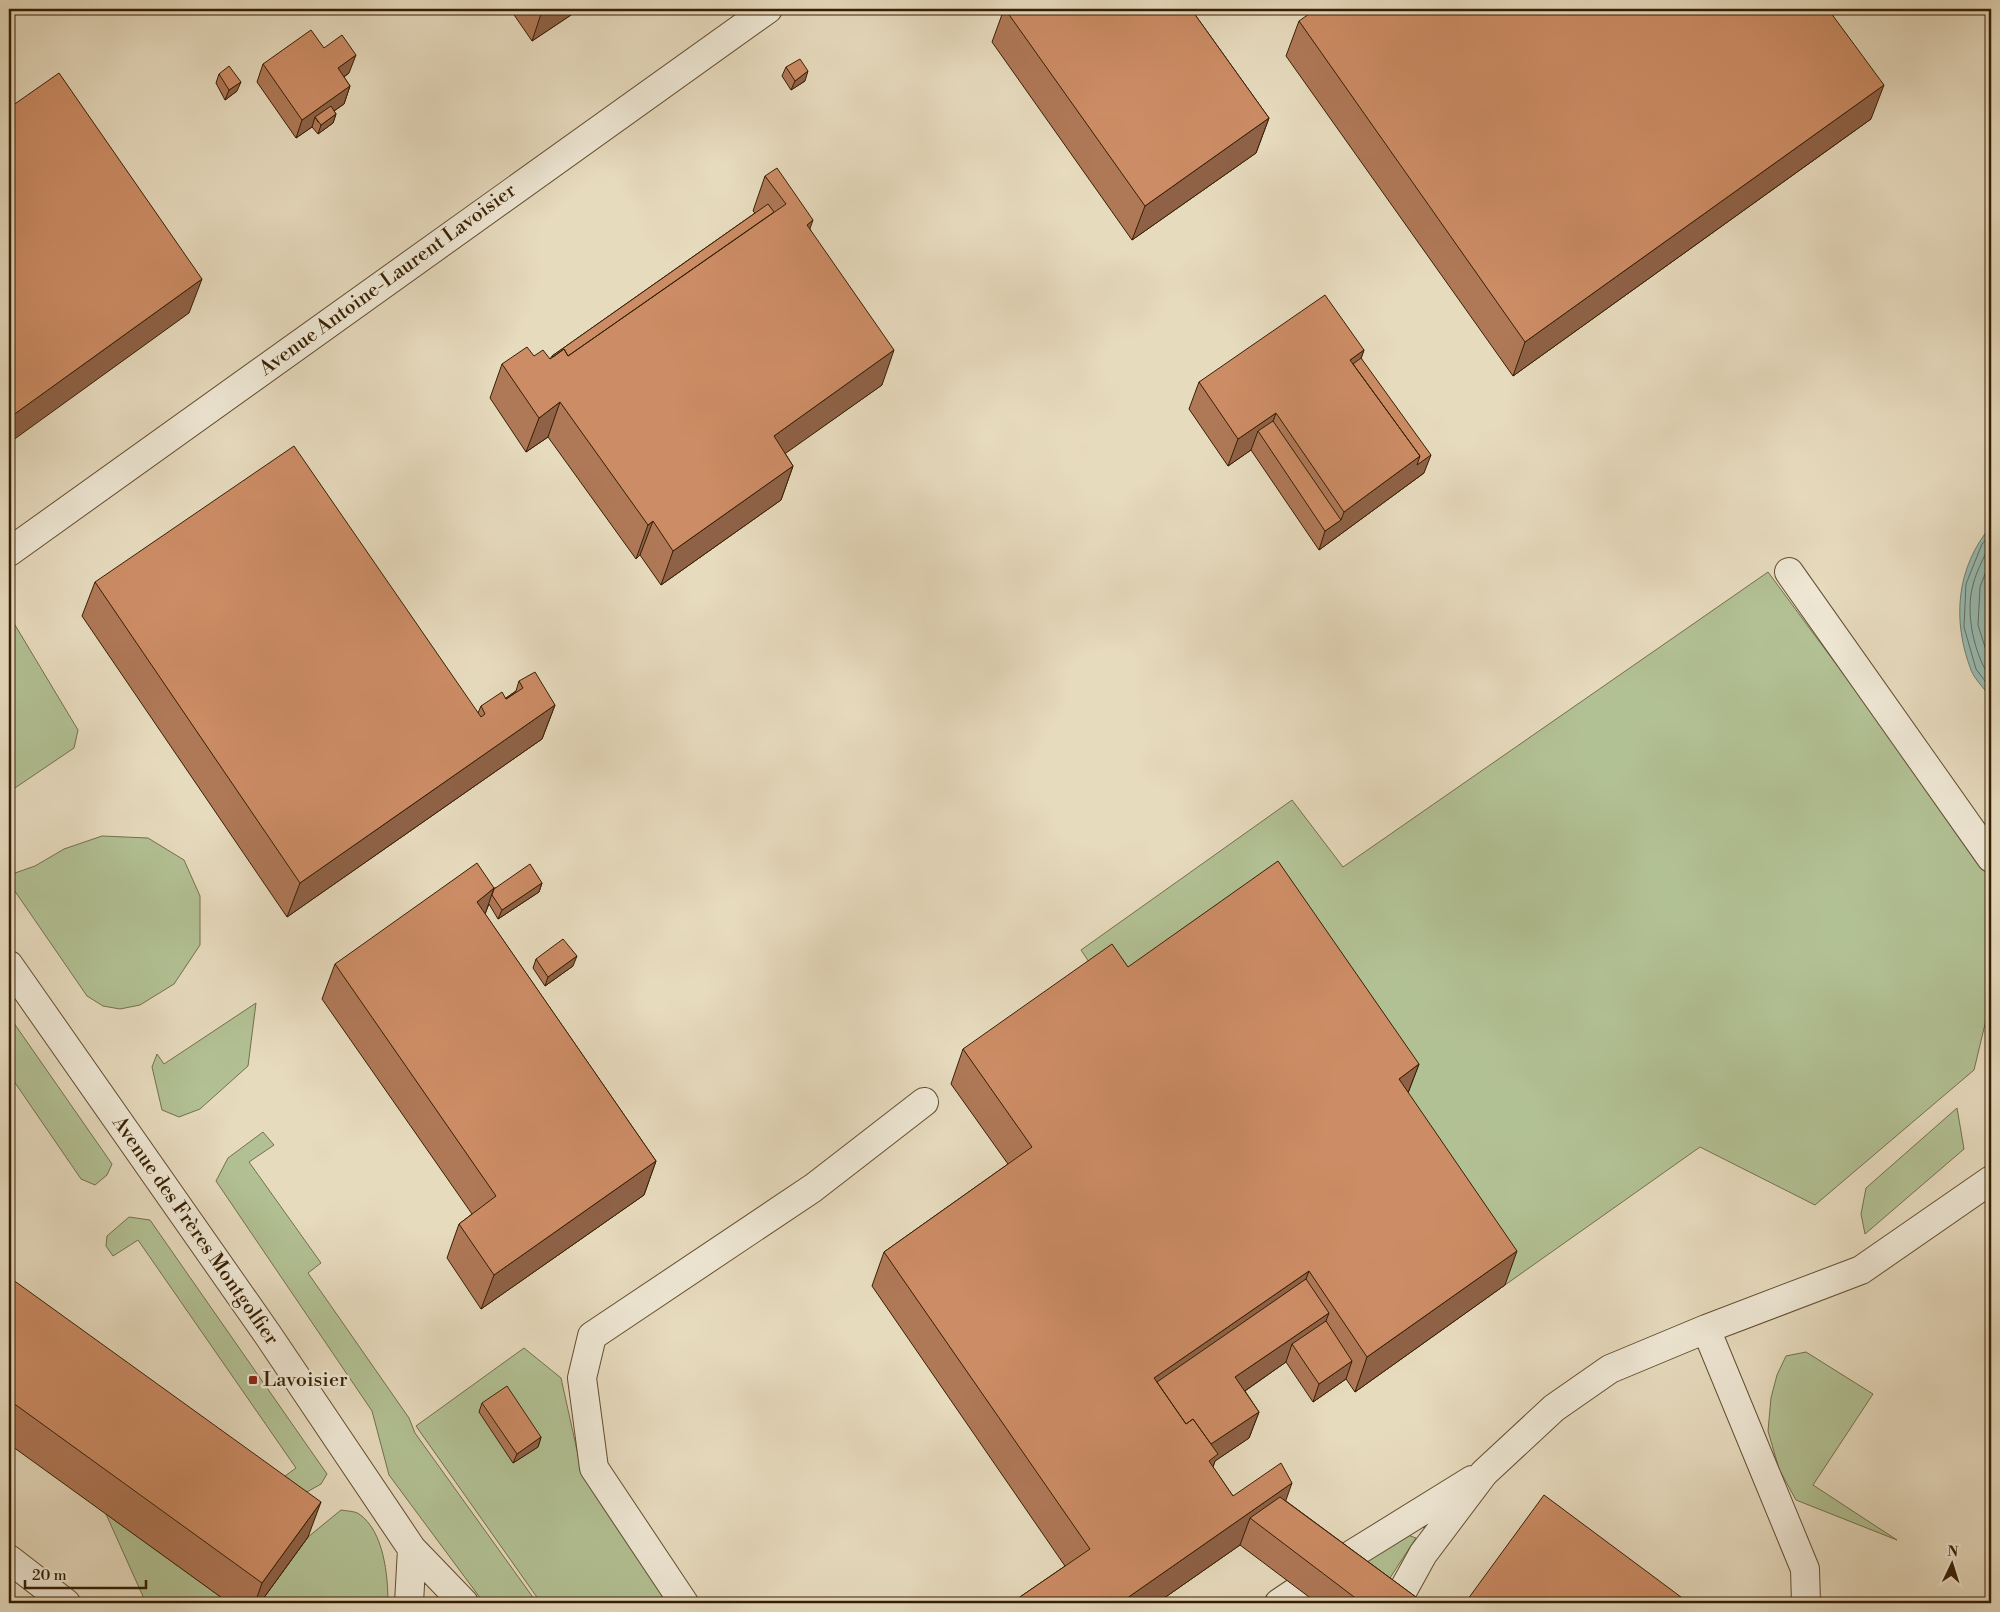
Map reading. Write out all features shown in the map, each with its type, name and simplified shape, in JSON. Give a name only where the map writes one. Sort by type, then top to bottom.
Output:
[{"type":"street","name":"Avenue Antoine-Laurent Lavoisier","points":[[9,552],[768,9]]},
{"type":"street","points":[[1788,572],[1991,858]]},
{"type":"street","name":"Avenue des Frères Montgolfier","points":[[9,965],[268,1335],[412,1549],[464,1603]]},
{"type":"street","points":[[684,1603],[594,1468],[582,1378],[592,1336],[813,1188],[924,1102]]},
{"type":"street","points":[[1396,1603],[1423,1554],[1484,1473],[1554,1408],[1610,1369],[1706,1329],[1861,1270],[1991,1180]]},
{"type":"street","points":[[1706,1329],[1805,1569],[1806,1603]]},
{"type":"street","points":[[1279,1603],[1346,1558],[1484,1473]]},
{"type":"street","points":[[409,1603],[412,1549]]},
{"type":"street","points":[[9,1559],[66,1603]]},
{"type":"green space","points":[[1768,572],[1983,863],[1991,884],[1991,985],[1986,1020],[1974,1070],[1815,1205],[1700,1147],[1505,1285],[1115,1001],[1081,950],[1292,800],[1343,867]]},
{"type":"green space","points":[[9,615],[78,730],[74,748],[9,792]]},
{"type":"green space","points":[[102,836],[148,838],[184,860],[200,896],[200,945],[174,984],[140,1005],[120,1009],[103,1006],[87,996],[10,884],[15,873],[35,866],[64,849]]},
{"type":"green space","points":[[256,1003],[248,1066],[200,1109],[179,1117],[162,1110],[152,1067],[157,1054],[164,1064]]},
{"type":"green space","points":[[9,1016],[112,1164],[107,1175],[95,1185],[81,1179],[9,1074]]},
{"type":"green space","points":[[1957,1108],[1964,1149],[1865,1234],[1861,1214],[1866,1188]]},
{"type":"green space","points":[[263,1132],[274,1145],[249,1162],[321,1263],[308,1273],[409,1418],[415,1433],[537,1603],[485,1603],[481,1599],[389,1475],[372,1411],[216,1181],[228,1158]]},
{"type":"green space","points":[[129,1217],[150,1220],[327,1474],[321,1484],[298,1497],[270,1487],[296,1468],[138,1240],[113,1256],[106,1246],[107,1236]]},
{"type":"green space","points":[[524,1348],[561,1378],[580,1464],[676,1603],[541,1603],[416,1426]]},
{"type":"green space","points":[[1806,1352],[1873,1394],[1813,1485],[1897,1540],[1796,1500],[1779,1469],[1768,1431],[1771,1398],[1777,1375],[1786,1356]]},
{"type":"green space","points":[[341,1510],[359,1514],[374,1531],[383,1555],[388,1603],[260,1603],[308,1537]]},
{"type":"green space","points":[[106,1514],[229,1603],[146,1603]]},
{"type":"green space","points":[[1405,1534],[1416,1538],[1375,1601],[1344,1578]]},
{"type":"water","points":[[1991,526],[1991,698],[1971,670],[1961,632],[1960,614],[1964,577],[1970,559],[1979,542]]},
{"type":"building","points":[[538,9],[549,9],[541,14]]},
{"type":"building","points":[[1005,9],[1191,9],[1269,118],[1145,206]]},
{"type":"building","points":[[1316,9],[1828,9],[1884,85],[1525,342],[1299,21]]},
{"type":"building","points":[[311,30],[324,48],[342,35],[356,55],[338,68],[350,86],[302,120],[263,64]]},
{"type":"building","points":[[800,59],[808,71],[795,81],[786,67]]},
{"type":"building","points":[[229,66],[241,82],[229,90],[219,74]]},
{"type":"building","points":[[59,73],[202,279],[9,418],[9,108]]},
{"type":"building","points":[[331,106],[336,114],[321,125],[315,117]]},
{"type":"building","points":[[777,168],[813,220],[807,225],[894,350],[774,436],[793,466],[673,551],[653,521],[648,525],[560,402],[539,418],[502,364],[527,347],[534,356],[543,350],[550,359],[564,349],[568,356],[786,204],[765,176]]},
{"type":"building","points":[[768,204],[774,212],[568,356],[564,349],[552,356]]},
{"type":"building","points":[[1325,295],[1364,350],[1350,360],[1420,456],[1344,512],[1276,413],[1238,439],[1199,382]]},
{"type":"building","points":[[1361,358],[1431,455],[1417,465],[1420,456],[1353,364]]},
{"type":"building","points":[[1273,421],[1341,520],[1325,531],[1258,431]]},
{"type":"building","points":[[294,446],[481,717],[485,714],[481,706],[502,692],[506,699],[523,688],[519,681],[535,672],[555,705],[300,883],[95,582]]},
{"type":"building","points":[[1278,861],[1419,1064],[1399,1079],[1517,1251],[1367,1357],[1309,1271],[1154,1378],[1186,1424],[1193,1419],[1218,1454],[1209,1461],[1233,1496],[1281,1463],[1292,1483],[1120,1603],[1020,1603],[1017,1599],[1090,1549],[884,1252],[1032,1147],[963,1049],[1112,944],[1128,967]]},
{"type":"building","points":[[477,863],[494,888],[477,902],[656,1161],[494,1275],[459,1224],[496,1196],[335,964]]},
{"type":"building","points":[[530,864],[542,883],[502,910],[492,895],[494,889]]},
{"type":"building","points":[[563,939],[577,956],[548,977],[536,959]]},
{"type":"building","points":[[9,1277],[321,1502],[262,1583],[9,1400]]},
{"type":"building","points":[[1306,1279],[1329,1313],[1235,1377],[1259,1412],[1211,1444],[1193,1419],[1186,1424],[1157,1382]]},
{"type":"building","points":[[1326,1321],[1352,1361],[1319,1384],[1292,1344]]},
{"type":"building","points":[[507,1386],[541,1437],[517,1454],[482,1403]]},
{"type":"building","points":[[1544,1495],[1689,1603],[1465,1603]]},
{"type":"building","points":[[1280,1497],[1424,1603],[1362,1603],[1250,1518]]},
{"type":"building","points":[[1942,1599],[1950,1603],[1939,1603]]},
{"type":"place","name":"Lavoisier","points":[[253,1380]]}]
